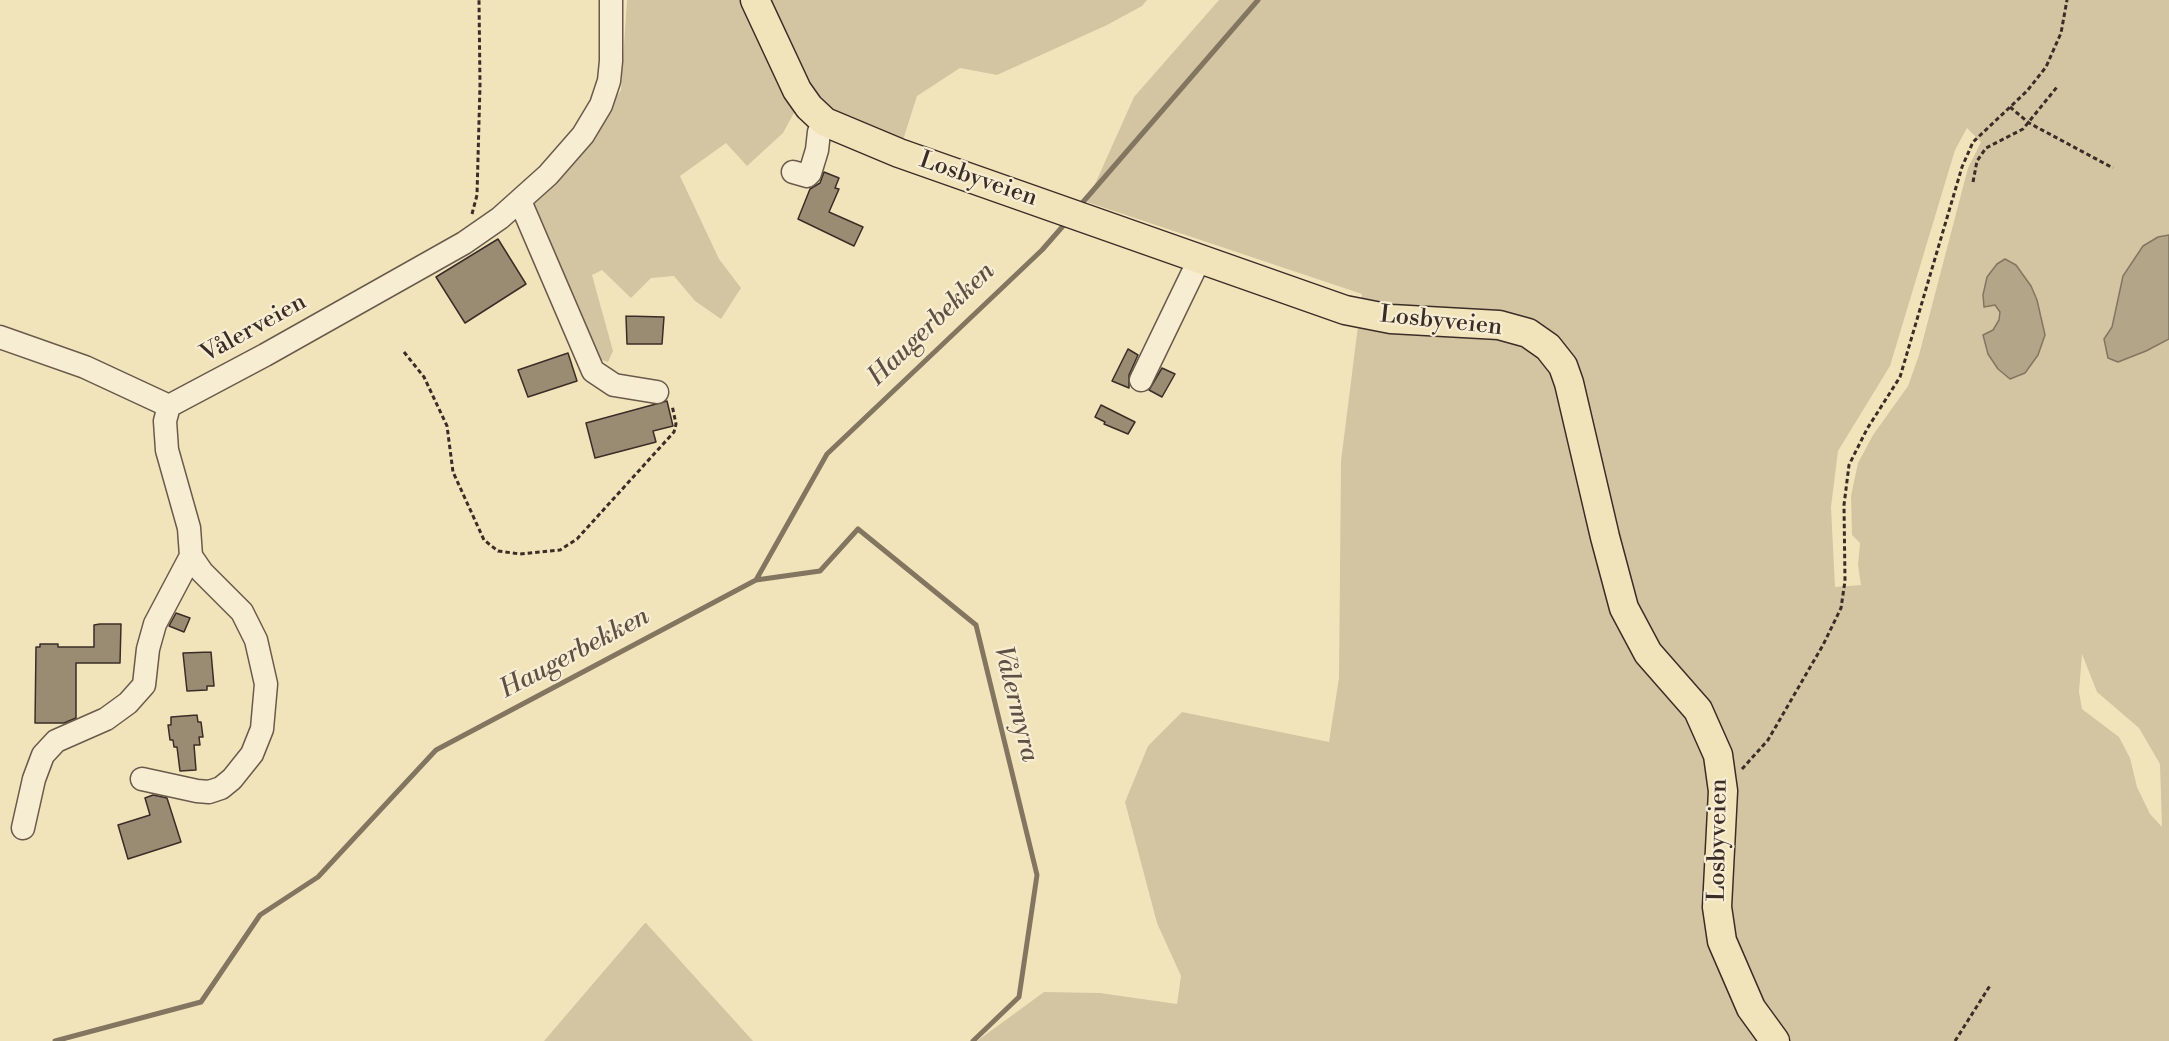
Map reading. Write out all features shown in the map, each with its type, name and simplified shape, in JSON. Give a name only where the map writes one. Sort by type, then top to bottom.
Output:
[{"type":"main road","name":"Losbyveien","points":[[755,0],[797,90],[809,107],[825,122],[899,153],[1199,260],[1345,309],[1391,319],[1499,325],[1528,333],[1548,347],[1563,366],[1569,383],[1624,608],[1648,652],[1698,710],[1718,755],[1723,791],[1717,907],[1722,941],[1751,1008],[1775,1041]]},
{"type":"street","name":"Vålerveien","points":[[169,406],[464,243],[520,201],[583,135],[601,105],[609,81],[611,61],[611,0]]},
{"type":"street","points":[[794,172],[807,176],[810,173],[818,150],[819,132],[825,122]]},
{"type":"street","points":[[520,201],[594,371],[600,378],[614,385],[657,393]]},
{"type":"street","points":[[1141,380],[1199,260]]},
{"type":"street","points":[[0,337],[85,367],[169,406],[165,421],[167,450],[189,528],[191,556],[202,572],[242,612],[256,640],[266,684],[262,729],[252,754],[232,779],[221,788],[208,792],[142,779]]},
{"type":"street","points":[[22,828],[34,779],[43,755],[56,741],[106,718],[128,703],[144,685],[148,649],[155,624],[191,556]]},
{"type":"path","points":[[464,243],[477,195],[480,86],[478,0]]},
{"type":"path","points":[[1723,791],[1768,740],[1823,645],[1841,608],[1845,581],[1844,505],[1849,465],[1867,429],[1900,377],[1962,167],[1973,142],[2027,92],[2046,67],[2061,33],[2067,0]]},
{"type":"path","points":[[1972,182],[1977,161],[1986,148],[2028,123],[2057,87]]},
{"type":"path","points":[[2010,107],[2028,123],[2113,168]]},
{"type":"path","points":[[404,352],[424,377],[447,426],[453,472],[484,540],[498,551],[520,554],[560,550],[577,539],[675,430],[675,413],[670,402],[657,393]]},
{"type":"path","points":[[1955,1041],[1991,984]]},
{"type":"shaded area","points":[[627,0],[1147,0],[1142,6],[1107,25],[997,75],[960,68],[917,96],[903,140],[796,109],[783,133],[747,166],[726,143],[680,176],[719,259],[741,288],[721,319],[695,301],[674,276],[651,278],[631,298],[602,270],[592,275],[613,351],[608,362],[585,354],[526,207],[578,154],[621,90]]},
{"type":"shaded area","points":[[1219,0],[2169,0],[2169,1041],[977,1041],[1044,992],[1100,993],[1177,1004],[1181,976],[1157,923],[1125,802],[1148,746],[1182,712],[1329,742],[1339,678],[1341,461],[1362,294],[1087,202],[1134,97]],"holes":[[[1967,128],[1981,142],[1968,168],[1919,355],[1908,386],[1873,435],[1858,463],[1851,496],[1852,535],[1860,543],[1858,565],[1861,585],[1835,587],[1831,507],[1838,451],[1890,366],[1955,150]],[[2031,286],[2042,317],[1983,335],[1993,330],[1999,320],[2000,312],[1995,305],[1989,305]],[[2082,654],[2097,692],[2139,728],[2160,764],[2162,827],[2150,814],[2137,787],[2130,758],[2119,737],[2082,709],[2079,692]]]},
{"type":"shaded area","points":[[2169,235],[2169,339],[2118,362],[2108,358],[2104,339],[2112,327],[2123,276],[2143,246],[2158,237]]},
{"type":"shaded area","points":[[2005,259],[2016,265],[2031,286],[2037,300],[2045,335],[2038,355],[2025,373],[2010,379],[1998,369],[1988,354],[1983,335],[1993,330],[1999,320],[2000,312],[1995,305],[1984,307],[1983,295],[1987,277],[1997,264]]},
{"type":"shaded area","points":[[646,923],[753,1041],[544,1041]]},
{"type":"building","points":[[824,172],[839,178],[835,188],[839,189],[829,212],[863,227],[854,246],[798,219],[810,189],[820,183]]},
{"type":"building","points":[[498,239],[526,284],[465,323],[436,277]]},
{"type":"building","points":[[626,316],[664,317],[662,344],[627,344]]},
{"type":"building","points":[[1128,349],[1138,355],[1129,375],[1129,388],[1112,381]]},
{"type":"building","points":[[568,353],[577,381],[528,397],[518,370]]},
{"type":"building","points":[[1162,368],[1175,374],[1162,397],[1149,390]]},
{"type":"building","points":[[667,401],[673,426],[653,431],[656,442],[595,458],[586,423]]},
{"type":"building","points":[[1101,405],[1135,422],[1128,434],[1104,424],[1105,422],[1095,417]]},
{"type":"building","points":[[176,613],[190,618],[184,632],[169,626]]},
{"type":"building","points":[[121,624],[120,663],[76,663],[76,718],[64,723],[35,723],[36,647],[40,647],[40,644],[58,644],[58,647],[94,647],[94,625]]},
{"type":"building","points":[[211,652],[214,686],[207,686],[207,690],[187,691],[183,653]]},
{"type":"building","points":[[197,715],[198,722],[201,722],[203,737],[199,737],[200,745],[194,745],[196,770],[180,771],[177,747],[174,747],[173,740],[170,740],[168,725],[171,725],[171,717]]},
{"type":"building","points":[[153,795],[167,798],[181,842],[128,859],[118,825],[150,815],[145,798]]},
{"type":"waterway","name":"Haugerbekken","points":[[1083,202],[1258,0]]},
{"type":"waterway","name":"Haugerbekken","points":[[55,1041],[201,1002],[260,915],[318,877],[436,750],[756,580],[827,454],[1042,250],[1063,226]]},
{"type":"waterway","name":"Vålermyra","points":[[756,580],[820,571],[858,529],[976,625],[1037,875],[1019,997],[973,1041]]}]
